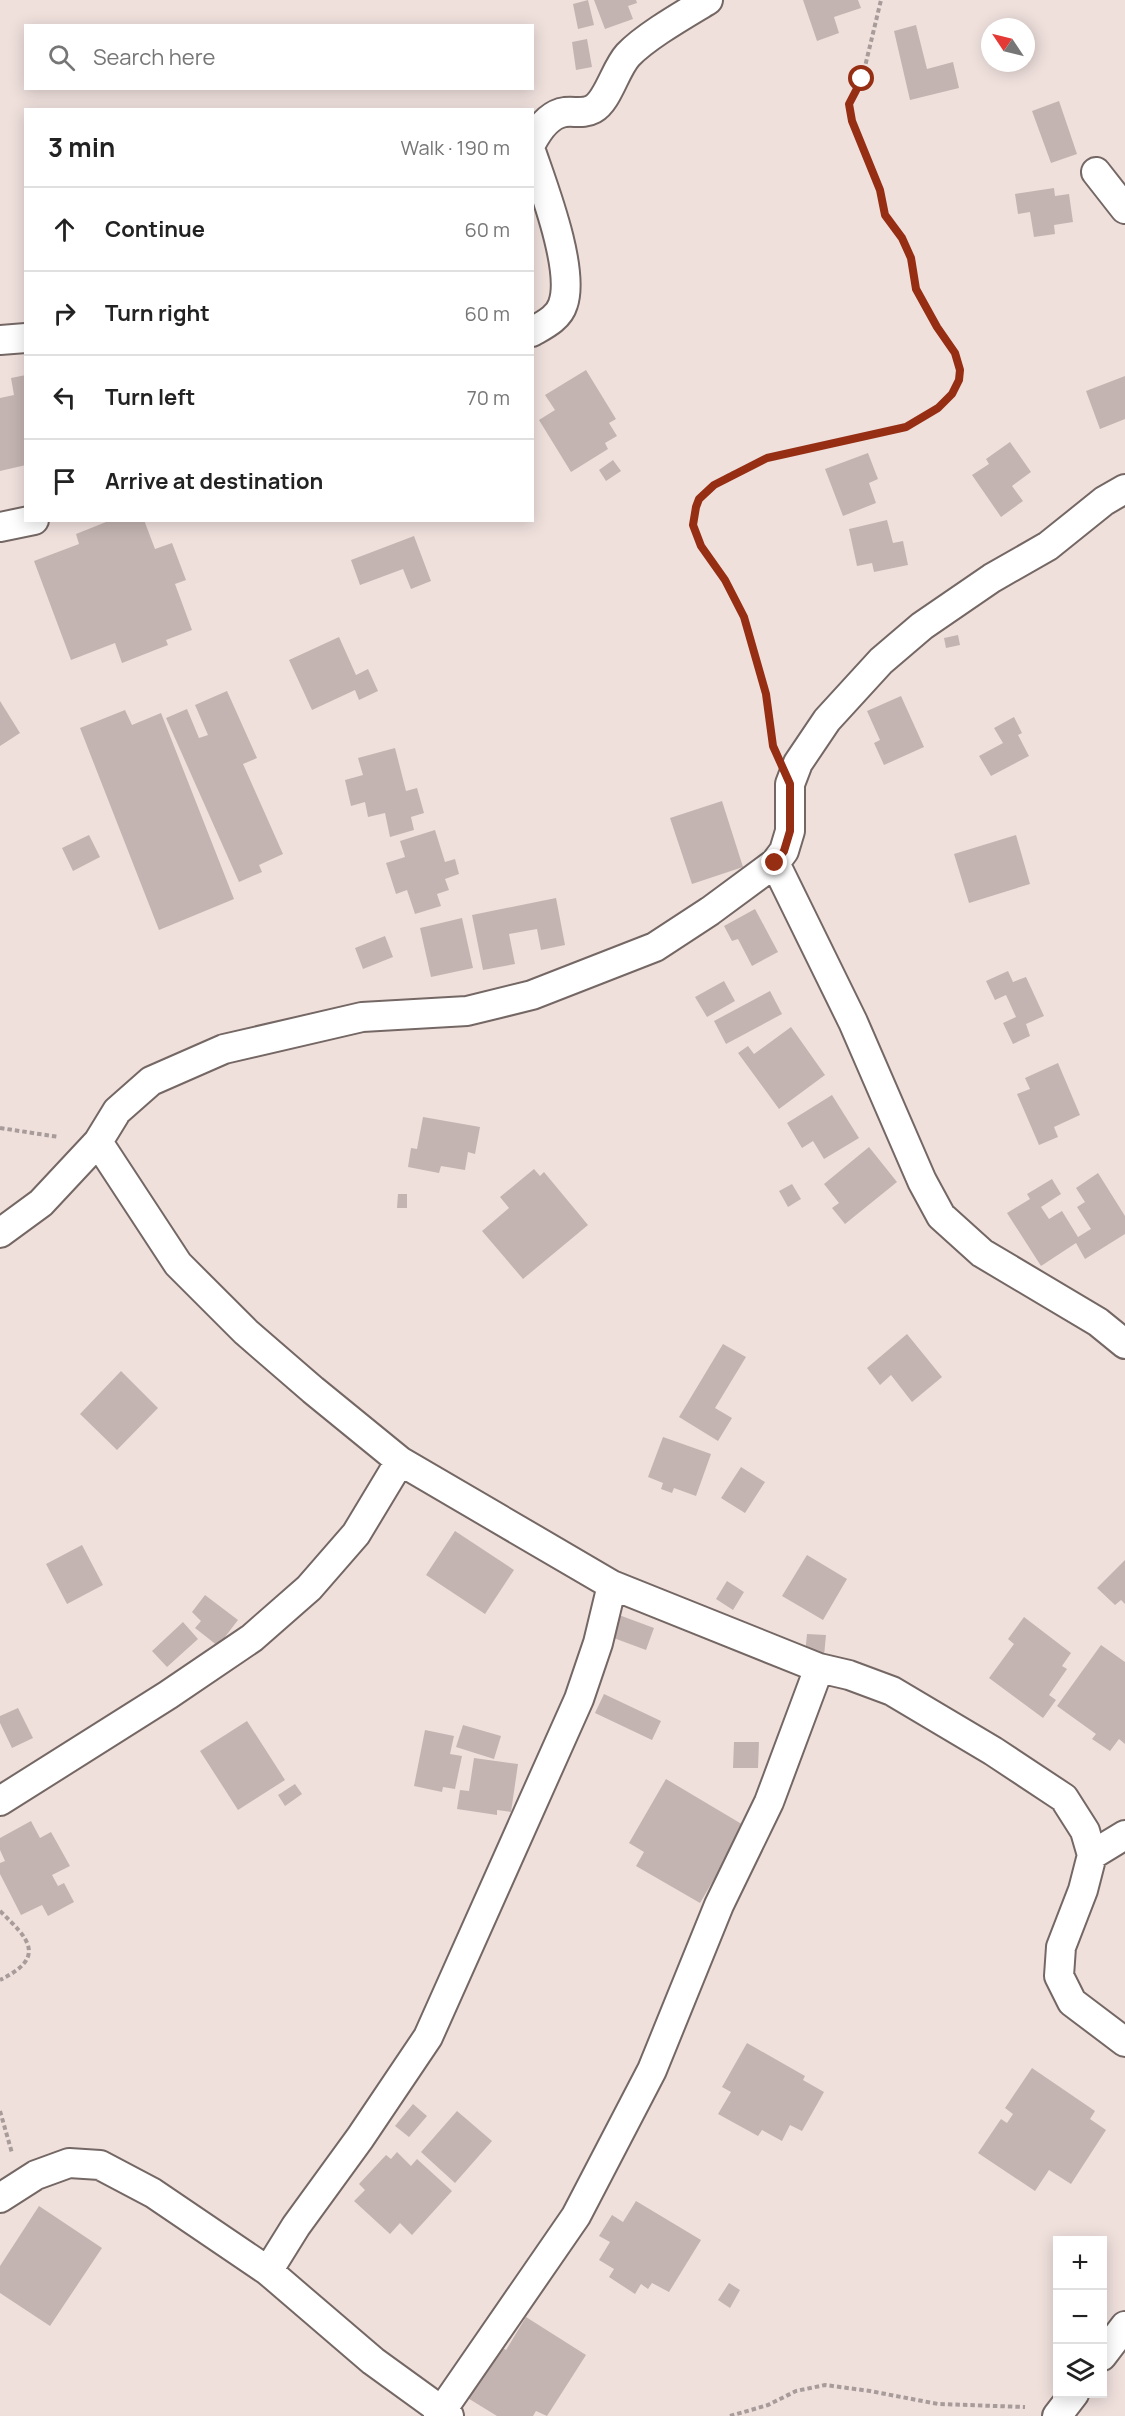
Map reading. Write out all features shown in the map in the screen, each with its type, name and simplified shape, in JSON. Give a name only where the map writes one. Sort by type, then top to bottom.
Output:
[{"type":"street","points":[[534,139],[544,123],[563,112],[594,109],[605,95],[628,55],[708,0]]},
{"type":"street","points":[[534,159],[550,202],[567,286],[563,306],[554,319],[534,331]]},
{"type":"street","points":[[1096,172],[1125,209]]},
{"type":"street","points":[[0,340],[24,338]]},
{"type":"street","points":[[0,1233],[41,1203],[98,1142],[117,1111],[151,1082],[224,1049],[362,1017],[467,1011],[532,994],[655,947],[710,911],[775,863],[784,851],[790,831],[790,784],[798,763],[827,720],[881,661],[922,626],[992,578],[1048,546],[1104,501],[1125,489]]},
{"type":"street","points":[[0,527],[24,522]]},
{"type":"street","points":[[775,863],[853,1022],[922,1181],[941,1216],[982,1253],[1098,1322],[1125,1344]]},
{"type":"street","points":[[98,1142],[178,1264],[246,1332],[400,1461],[612,1585],[819,1668],[849,1675],[892,1691],[993,1751],[1064,1798],[1084,1831],[1092,1855],[1083,1890],[1061,1947],[1059,1976],[1072,2002],[1125,2042]]},
{"type":"street","points":[[0,1801],[168,1695],[252,1638],[309,1588],[356,1534],[400,1461]]},
{"type":"street","points":[[268,2271],[296,2226],[360,2138],[428,2037],[579,1699],[598,1643],[612,1585]]},
{"type":"street","points":[[9,2192],[36,2175],[69,2163],[100,2165],[153,2193],[268,2271],[372,2361],[443,2414],[580,2209],[652,2070],[719,1905],[769,1802],[819,1668]]},
{"type":"street","points":[[1092,1855],[1125,1835]]},
{"type":"street","points":[[1107,2349],[1125,2326]]},
{"type":"street","points":[[1046,2413],[1068,2398]]},
{"type":"path","points":[[790,784],[773,746],[766,694],[744,617],[725,580],[701,546],[693,525],[699,499],[729,475],[767,458],[906,427],[938,408],[952,394],[959,380],[960,370],[955,353],[937,327],[916,289],[911,258],[902,238],[885,215],[880,190],[852,121],[849,104],[862,79],[881,0]]},
{"type":"path","points":[[0,1128],[98,1142]]},
{"type":"path","points":[[0,1911],[24,1935],[29,1956],[23,1967],[0,1980]]},
{"type":"path","points":[[0,2111],[8,2133],[9,2192]]},
{"type":"path","points":[[730,2416],[768,2405],[796,2391],[825,2385],[938,2404],[1024,2406],[1046,2413]]},
{"type":"building","points":[[588,0],[594,25],[578,29],[573,4]]},
{"type":"building","points":[[594,0],[636,0],[637,3],[628,6],[633,19],[605,29]]},
{"type":"building","points":[[803,0],[858,0],[861,8],[834,17],[839,33],[817,41]]},
{"type":"building","points":[[916,25],[927,69],[953,62],[959,88],[910,100],[894,31]]},
{"type":"building","points":[[587,39],[592,67],[576,70],[572,42]]},
{"type":"building","points":[[1059,101],[1077,154],[1051,163],[1032,111]]},
{"type":"building","points":[[1054,188],[1055,196],[1069,194],[1073,222],[1054,225],[1055,234],[1034,237],[1030,212],[1018,214],[1015,194]]},
{"type":"building","points":[[586,370],[616,419],[609,423],[617,436],[605,443],[608,449],[571,472],[539,420],[555,410],[545,395]]},
{"type":"building","points":[[24,375],[24,465],[0,471],[0,398],[14,395],[11,378]]},
{"type":"building","points":[[1125,376],[1125,419],[1100,429],[1086,391]]},
{"type":"building","points":[[1010,442],[1031,472],[1012,486],[1023,501],[1001,517],[972,475],[989,464],[986,459]]},
{"type":"building","points":[[868,453],[878,479],[869,483],[876,503],[843,516],[825,469]]},
{"type":"building","points":[[613,460],[621,471],[606,481],[599,470]]},
{"type":"building","points":[[887,520],[893,543],[903,541],[908,565],[874,572],[872,563],[857,566],[849,529]]},
{"type":"building","points":[[106,522],[145,522],[155,549],[172,543],[186,580],[175,584],[192,630],[166,640],[168,645],[122,663],[115,643],[71,660],[34,561],[79,544],[76,534]]},
{"type":"building","points":[[414,536],[431,581],[411,589],[403,569],[360,585],[351,560]]},
{"type":"building","points":[[958,635],[960,645],[946,648],[944,638]]},
{"type":"building","points":[[339,637],[356,675],[368,669],[378,691],[359,700],[355,690],[312,710],[289,660]]},
{"type":"building","points":[[227,691],[257,758],[243,764],[283,854],[259,865],[262,872],[239,882],[166,718],[187,709],[199,738],[208,735],[195,705]]},
{"type":"building","points":[[901,696],[924,747],[884,765],[874,743],[880,740],[867,711]]},
{"type":"building","points":[[0,701],[20,733],[0,746]]},
{"type":"building","points":[[125,710],[132,725],[161,713],[234,899],[159,930],[80,728]]},
{"type":"building","points":[[1014,717],[1022,733],[1018,735],[1029,756],[991,776],[979,756],[1003,743],[994,728]]},
{"type":"building","points":[[395,748],[406,791],[417,788],[424,813],[411,817],[414,830],[390,837],[385,813],[368,817],[365,802],[351,806],[345,780],[363,775],[358,758]]},
{"type":"building","points":[[722,801],[743,867],[692,884],[670,818]]},
{"type":"building","points":[[435,830],[445,862],[455,859],[459,874],[445,879],[449,890],[437,894],[441,906],[415,914],[407,890],[396,894],[386,863],[405,857],[400,841]]},
{"type":"building","points":[[89,835],[100,857],[73,871],[62,848]]},
{"type":"building","points":[[1016,835],[1030,884],[969,903],[954,854]]},
{"type":"building","points":[[556,898],[565,945],[541,950],[537,929],[509,934],[515,964],[483,970],[472,915]]},
{"type":"building","points":[[755,909],[778,952],[752,966],[738,939],[732,941],[724,926]]},
{"type":"building","points":[[462,918],[473,968],[431,977],[420,928]]},
{"type":"building","points":[[385,936],[393,957],[363,969],[355,948]]},
{"type":"building","points":[[1008,971],[1013,982],[1026,977],[1044,1016],[1026,1024],[1030,1036],[1013,1044],[1003,1023],[1016,1017],[1006,995],[995,1000],[986,981]]},
{"type":"building","points":[[724,981],[735,1001],[707,1017],[695,997]]},
{"type":"building","points":[[770,991],[782,1014],[726,1044],[714,1021]]},
{"type":"building","points":[[791,1027],[825,1075],[779,1109],[738,1053],[748,1046],[754,1054]]},
{"type":"building","points":[[1058,1063],[1080,1115],[1054,1127],[1058,1137],[1039,1145],[1017,1094],[1030,1089],[1025,1078]]},
{"type":"building","points":[[832,1095],[859,1138],[824,1159],[813,1141],[802,1148],[787,1123]]},
{"type":"building","points":[[423,1117],[480,1127],[475,1154],[468,1152],[465,1170],[441,1166],[439,1173],[408,1167],[411,1148],[417,1149]]},
{"type":"building","points":[[869,1147],[897,1182],[845,1224],[832,1208],[839,1203],[824,1184]]},
{"type":"building","points":[[534,1169],[540,1176],[544,1172],[588,1225],[523,1279],[482,1231],[509,1208],[500,1197]]},
{"type":"building","points":[[1098,1173],[1125,1216],[1125,1234],[1085,1259],[1076,1243],[1041,1266],[1007,1213],[1030,1199],[1027,1194],[1052,1179],[1061,1194],[1041,1207],[1049,1219],[1062,1211],[1078,1237],[1091,1229],[1077,1207],[1085,1202],[1076,1188]]},
{"type":"building","points":[[792,1184],[801,1199],[788,1207],[779,1191]]},
{"type":"building","points":[[398,1194],[407,1194],[407,1208],[397,1208]]},
{"type":"building","points":[[907,1334],[942,1377],[912,1402],[891,1375],[880,1385],[867,1368]]},
{"type":"building","points":[[723,1344],[746,1357],[715,1408],[732,1418],[718,1441],[679,1417]]},
{"type":"building","points":[[121,1371],[158,1408],[117,1450],[80,1414]]},
{"type":"building","points":[[663,1437],[711,1454],[696,1496],[674,1488],[672,1493],[661,1489],[663,1483],[648,1477]]},
{"type":"building","points":[[741,1467],[765,1482],[745,1513],[721,1498]]},
{"type":"building","points":[[455,1531],[514,1570],[485,1614],[426,1575]]},
{"type":"building","points":[[82,1545],[103,1585],[67,1604],[46,1564]]},
{"type":"building","points":[[807,1555],[847,1579],[823,1620],[782,1596]]},
{"type":"building","points":[[1125,1560],[1125,1604],[1121,1600],[1115,1605],[1097,1588]]},
{"type":"building","points":[[727,1581],[744,1592],[733,1610],[716,1599]]},
{"type":"building","points":[[205,1595],[238,1620],[218,1646],[195,1628],[201,1621],[192,1612]]},
{"type":"building","points":[[619,1615],[654,1628],[646,1650],[611,1637]]},
{"type":"building","points":[[1024,1617],[1071,1653],[1062,1666],[1067,1669],[1049,1695],[1056,1700],[1043,1718],[989,1678],[1014,1644],[1008,1639]]},
{"type":"building","points":[[183,1622],[198,1639],[167,1667],[152,1651]]},
{"type":"building","points":[[807,1634],[826,1635],[824,1656],[805,1654]]},
{"type":"building","points":[[1101,1645],[1125,1662],[1125,1744],[1119,1739],[1110,1751],[1092,1739],[1096,1734],[1057,1706]]},
{"type":"building","points":[[604,1694],[661,1721],[652,1740],[595,1713]]},
{"type":"building","points":[[18,1708],[33,1738],[12,1748],[0,1723],[0,1716]]},
{"type":"building","points":[[247,1721],[285,1780],[238,1810],[200,1751]]},
{"type":"building","points":[[463,1725],[501,1736],[494,1759],[456,1747]]},
{"type":"building","points":[[425,1730],[454,1736],[450,1754],[462,1756],[455,1789],[443,1787],[442,1792],[414,1786]]},
{"type":"building","points":[[734,1742],[759,1742],[758,1768],[733,1768]]},
{"type":"building","points":[[474,1758],[518,1764],[511,1812],[497,1810],[497,1815],[457,1809],[460,1790],[469,1791]]},
{"type":"building","points":[[666,1779],[745,1826],[700,1903],[636,1866],[644,1852],[629,1843]]},
{"type":"building","points":[[295,1784],[302,1794],[285,1806],[278,1795]]},
{"type":"building","points":[[31,1821],[40,1838],[51,1832],[70,1866],[52,1875],[58,1886],[64,1883],[74,1902],[48,1916],[42,1905],[21,1915],[0,1874],[0,1863],[5,1861],[0,1850],[0,1838]]},
{"type":"building","points":[[747,2043],[805,2076],[803,2080],[824,2092],[802,2131],[790,2125],[782,2141],[762,2130],[758,2136],[718,2114],[731,2092],[722,2087]]},
{"type":"building","points":[[1032,2068],[1095,2111],[1090,2119],[1106,2130],[1071,2184],[1049,2170],[1035,2191],[978,2153],[1001,2119],[1007,2123],[1013,2114],[1005,2108]]},
{"type":"building","points":[[413,2104],[427,2116],[409,2137],[395,2126]]},
{"type":"building","points":[[457,2111],[492,2141],[455,2183],[421,2152]]},
{"type":"building","points":[[397,2152],[411,2166],[417,2159],[452,2191],[412,2235],[400,2223],[390,2234],[354,2201],[365,2190],[359,2184],[386,2155],[391,2159]]},
{"type":"building","points":[[636,2201],[701,2240],[669,2292],[652,2283],[648,2289],[641,2284],[635,2294],[609,2277],[614,2269],[599,2260],[610,2242],[599,2236],[612,2215],[623,2222]]},
{"type":"building","points":[[39,2206],[102,2248],[50,2326],[0,2293],[0,2266]]},
{"type":"building","points":[[729,2283],[740,2290],[730,2308],[718,2300]]},
{"type":"building","points":[[526,2317],[586,2355],[547,2416],[536,2411],[533,2416],[497,2416],[466,2397],[498,2345],[506,2350]]},
{"type":"route","points":[[775,863],[784,851],[790,831],[790,784],[773,746],[766,694],[744,617],[725,580],[701,546],[693,525],[699,499],[729,475],[767,458],[906,427],[938,408],[952,394],[959,380],[960,370],[955,353],[937,327],[916,289],[911,258],[902,238],[885,215],[880,190],[852,121],[849,104],[862,79]]}]
